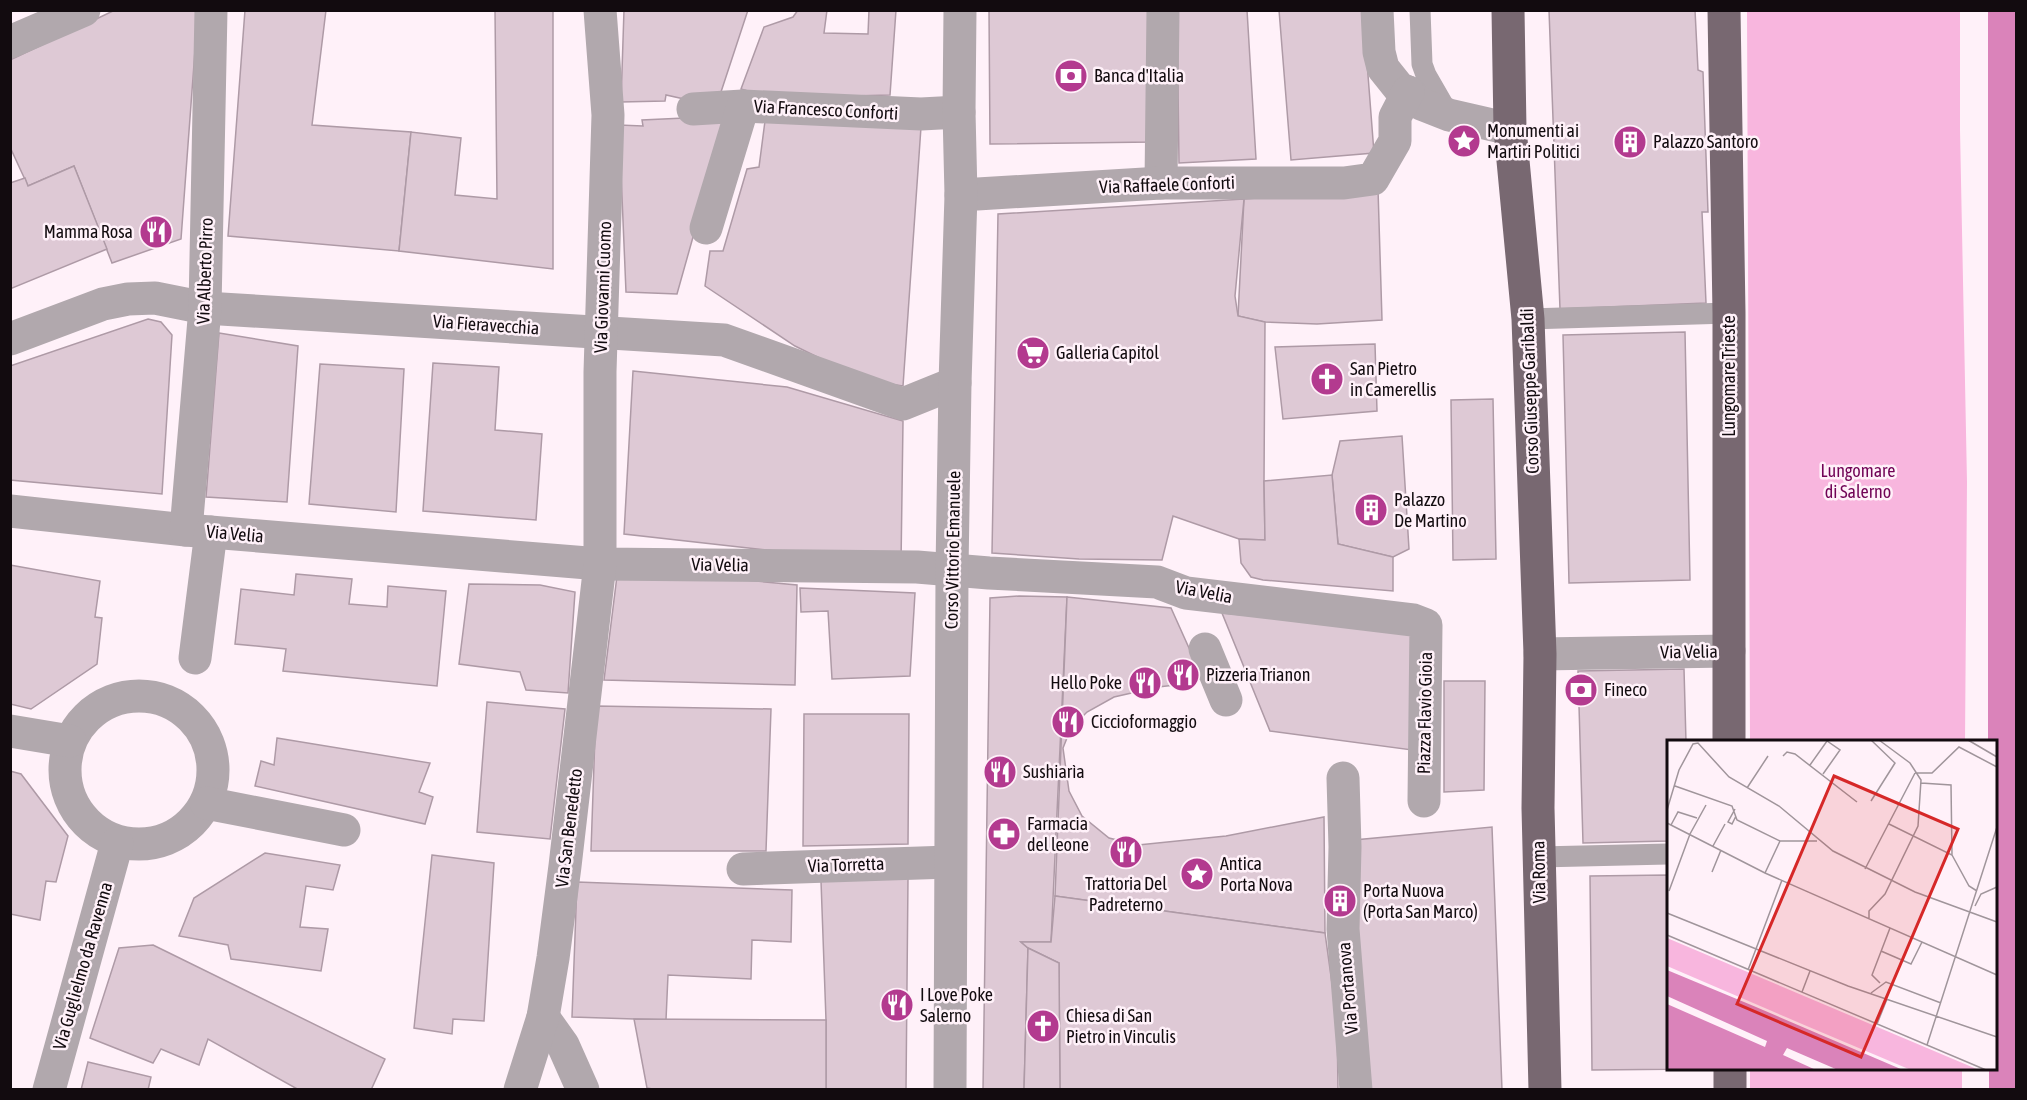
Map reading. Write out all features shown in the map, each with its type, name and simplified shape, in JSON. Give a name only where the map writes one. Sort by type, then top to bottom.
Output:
[{"type":"main road","name":"Corso Giuseppe Garibaldi","points":[[1508,10],[1510,129],[1528,319],[1540,654]]},
{"type":"main road","name":"Lungomare Trieste","points":[[1724,10],[1729,314],[1729,740]]},
{"type":"main road","name":"Via Roma","points":[[1540,654],[1539,857],[1545,1089]]},
{"type":"main road","points":[[1730,1070],[1730,1089]]},
{"type":"street","points":[[10,42],[84,10]]},
{"type":"street","name":"Via Alberto Pirro","points":[[195,658],[211,10]]},
{"type":"street","name":"Via Giovanni Cuomo","points":[[600,10],[609,115],[600,372],[600,564]]},
{"type":"street","name":"Corso Vittorio Emanuele","points":[[950,1089],[952,570],[961,195],[958,112],[960,10]]},
{"type":"street","points":[[1161,183],[1163,10]]},
{"type":"street","points":[[1377,10],[1379,52],[1383,68],[1399,88],[1408,92],[1421,104],[1449,115],[1510,129]]},
{"type":"street","name":"Via Raffaele Conforti","points":[[961,195],[1161,183],[1344,183],[1373,179],[1395,141],[1395,117],[1408,92]]},
{"type":"street","points":[[706,228],[742,106]]},
{"type":"street","name":"Via Francesco Conforti","points":[[693,109],[742,106],[921,114],[958,112]]},
{"type":"street","name":"Via Fieravecchia","points":[[10,339],[104,304],[128,299],[155,298],[205,308],[724,340],[903,404],[955,383]]},
{"type":"street","name":"Via Velia","points":[[10,511],[199,531],[600,564],[917,567],[1157,582],[1192,609],[1413,620],[1426,625]]},
{"type":"street","name":"Via San Benedetto","points":[[520,1089],[543,1017],[566,866],[600,564]]},
{"type":"street","name":"Piazza Flavio Gioia","points":[[1424,801],[1426,625]]},
{"type":"street","points":[[1204,648],[1227,700]]},
{"type":"street","name":"Via Velia","points":[[1540,654],[1729,651]]},
{"type":"street","points":[[139,695],[160,698],[180,708],[196,722],[207,739],[212,758],[207,803],[192,823],[171,838],[147,845],[117,843],[98,833],[79,815],[67,792],[64,766],[70,741],[81,723],[97,708],[107,703],[139,695]]},
{"type":"street","points":[[10,731],[70,741]]},
{"type":"street","name":"Via Portanova","points":[[1343,778],[1345,847],[1343,929],[1356,1089]]},
{"type":"street","points":[[207,803],[344,830]]},
{"type":"street","name":"Via Guglielmo da Ravenna","points":[[49,1089],[117,843]]},
{"type":"street","name":"Via Torretta","points":[[743,869],[950,862]]},
{"type":"street","points":[[543,1017],[563,1045],[583,1089]]},
{"type":"lane","points":[[1420,10],[1422,64],[1449,115]]},
{"type":"lane","points":[[1528,319],[1729,314]]},
{"type":"lane","points":[[1539,857],[1667,854]]},
{"type":"green space","name":"Lungomare di Salerno","points":[[1747,11],[1960,11],[1967,482],[1965,740],[1750,740]]},
{"type":"green space","points":[[1750,1070],[1962,1070],[1962,1089],[1750,1089]]},
{"type":"shaded area","points":[[1988,11],[2016,11],[2016,1090],[1989,1089],[1989,1070],[1997,1070],[1997,740],[1988,740]]},
{"type":"building","points":[[115,10],[198,10],[181,239],[112,263],[74,166],[28,186],[10,147],[10,60]]},
{"type":"building","points":[[245,10],[326,10],[312,125],[411,132],[399,251],[228,236]]},
{"type":"building","points":[[495,10],[553,10],[553,269],[399,251],[411,132],[461,138],[455,195],[497,199]]},
{"type":"building","points":[[624,10],[748,10],[719,98],[693,101],[666,95],[665,101],[621,102]]},
{"type":"building","points":[[798,10],[827,10],[824,33],[868,34],[869,10],[896,10],[890,95],[772,98],[741,89],[764,27],[793,17]]},
{"type":"building","name":"Banca d'Italia","points":[[989,10],[1151,10],[1152,142],[990,144]]},
{"type":"building","points":[[1177,10],[1247,10],[1256,159],[1179,163]]},
{"type":"building","points":[[1279,10],[1363,10],[1374,153],[1291,160]]},
{"type":"building","name":"Palazzo Santoro","points":[[1549,10],[1695,10],[1698,70],[1703,72],[1708,212],[1702,212],[1706,303],[1560,309]]},
{"type":"building","points":[[727,116],[677,294],[626,292],[619,125],[643,126],[642,120]]},
{"type":"building","points":[[765,121],[921,127],[903,386],[864,380],[795,346],[705,286],[710,251],[723,251],[747,169],[759,167]]},
{"type":"building","points":[[74,166],[107,249],[10,289],[10,183],[25,178],[28,186]]},
{"type":"building","points":[[1378,189],[1382,320],[1317,324],[1265,322],[1238,316],[1244,199]]},
{"type":"building","points":[[1244,199],[1235,296],[1238,316],[1265,322],[1265,540],[1239,539],[1173,516],[1162,560],[1079,559],[992,553],[998,214]]},
{"type":"building","points":[[148,319],[161,322],[172,335],[162,494],[10,480],[10,366]]},
{"type":"building","points":[[1685,332],[1690,580],[1569,583],[1563,335]]},
{"type":"building","points":[[219,333],[298,346],[287,502],[206,497]]},
{"type":"building","name":"San Pietro in Camerellis","points":[[1375,344],[1377,411],[1283,419],[1275,347]]},
{"type":"building","points":[[433,363],[499,367],[495,430],[542,434],[536,520],[423,511]]},
{"type":"building","points":[[320,364],[404,369],[396,512],[309,504]]},
{"type":"building","points":[[633,371],[787,387],[903,421],[901,565],[624,534]]},
{"type":"building","points":[[1493,399],[1496,559],[1453,560],[1451,400]]},
{"type":"building","name":"Palazzo De Martino","points":[[1402,436],[1409,549],[1393,557],[1338,544],[1332,475],[1340,441]]},
{"type":"building","points":[[1332,475],[1338,544],[1393,557],[1393,591],[1263,580],[1251,577],[1241,563],[1239,539],[1265,540],[1264,481]]},
{"type":"building","points":[[10,565],[100,581],[95,617],[102,618],[97,664],[31,709],[10,704]]},
{"type":"building","points":[[618,568],[797,585],[795,685],[604,680]]},
{"type":"building","points":[[296,574],[352,579],[349,604],[387,607],[388,586],[446,591],[437,686],[283,671],[286,649],[235,644],[241,589],[294,595]]},
{"type":"building","points":[[469,584],[540,585],[575,592],[568,693],[526,690],[520,672],[459,664]]},
{"type":"building","points":[[800,588],[915,593],[910,676],[832,679],[828,611],[801,612]]},
{"type":"building","points":[[1067,597],[1051,942],[1021,942],[1028,948],[1024,1090],[983,1090],[990,598]]},
{"type":"building","points":[[1067,597],[1171,608],[1202,677],[1193,683],[1158,687],[1114,697],[1087,712],[1071,728],[1063,748],[1069,791],[1082,816],[1109,838],[1138,845],[1226,836],[1324,817],[1325,933],[1055,896]]},
{"type":"building","points":[[1222,613],[1414,631],[1412,750],[1270,731]]},
{"type":"building","points":[[1684,669],[1686,740],[1667,740],[1667,841],[1583,843],[1578,671]]},
{"type":"building","points":[[1444,681],[1485,681],[1484,790],[1444,792]]},
{"type":"building","points":[[487,702],[565,709],[550,839],[477,832]]},
{"type":"building","points":[[596,706],[771,709],[766,851],[591,851]]},
{"type":"building","points":[[804,714],[909,714],[908,844],[803,846]]},
{"type":"building","points":[[277,738],[430,763],[419,792],[433,797],[425,824],[255,786],[261,761],[274,765]]},
{"type":"building","points":[[10,771],[21,774],[68,836],[56,882],[46,881],[40,920],[10,914]]},
{"type":"building","points":[[1492,827],[1502,1090],[1361,1090],[1354,840]]},
{"type":"building","points":[[265,853],[340,865],[333,890],[306,886],[300,927],[328,929],[321,971],[231,959],[228,945],[179,936],[194,898]]},
{"type":"building","points":[[432,855],[494,863],[484,1021],[453,1019],[452,1034],[414,1028]]},
{"type":"building","points":[[1667,875],[1667,1069],[1592,1070],[1590,876]]},
{"type":"building","points":[[908,878],[906,1090],[826,1090],[821,881]]},
{"type":"building","points":[[577,882],[792,890],[791,942],[752,940],[751,979],[668,975],[666,1020],[572,1017]]},
{"type":"building","points":[[1055,896],[1325,933],[1337,1020],[1338,1090],[1060,1090],[1059,963],[1028,948],[1021,942],[1051,942]]},
{"type":"building","points":[[153,945],[385,1059],[371,1090],[299,1090],[208,1039],[199,1065],[161,1049],[153,1063],[90,1038],[119,948]]},
{"type":"building","name":"Chiesa di San Pietro in Vinculis","points":[[1028,948],[1059,963],[1060,1090],[1024,1090]]},
{"type":"building","points":[[634,1019],[826,1020],[826,1090],[658,1090],[647,1088]]},
{"type":"building","points":[[88,1062],[151,1077],[148,1090],[81,1090]]},
{"type":"place","name":"Banca d'Italia","points":[[1071,76]]},
{"type":"place","name":"Monumenti ai Martiri Politici","points":[[1464,141]]},
{"type":"place","name":"Palazzo Santoro","points":[[1630,142]]},
{"type":"place","name":"Mamma Rosa","points":[[156,232]]},
{"type":"place","name":"Galleria Capitol","points":[[1033,353]]},
{"type":"place","name":"San Pietro in Camerellis","points":[[1327,379]]},
{"type":"place","name":"Palazzo De Martino","points":[[1371,510]]},
{"type":"place","name":"Pizzeria Trianon","points":[[1183,675]]},
{"type":"place","name":"Hello Poke","points":[[1145,683]]},
{"type":"place","name":"Fineco","points":[[1581,690]]},
{"type":"place","name":"Ciccioformaggio","points":[[1068,722]]},
{"type":"place","name":"Sushiarìa","points":[[1000,772]]},
{"type":"place","name":"Farmacia del leone","points":[[1004,834]]},
{"type":"place","name":"Trattoria Del Padreterno","points":[[1126,852]]},
{"type":"place","name":"Antica Porta Nova","points":[[1197,874]]},
{"type":"place","name":"Porta Nuova (Porta San Marco)","points":[[1340,901]]},
{"type":"place","name":"I Love Poke Salerno","points":[[897,1005]]},
{"type":"place","name":"Chiesa di San Pietro in Vinculis","points":[[1043,1026]]}]
